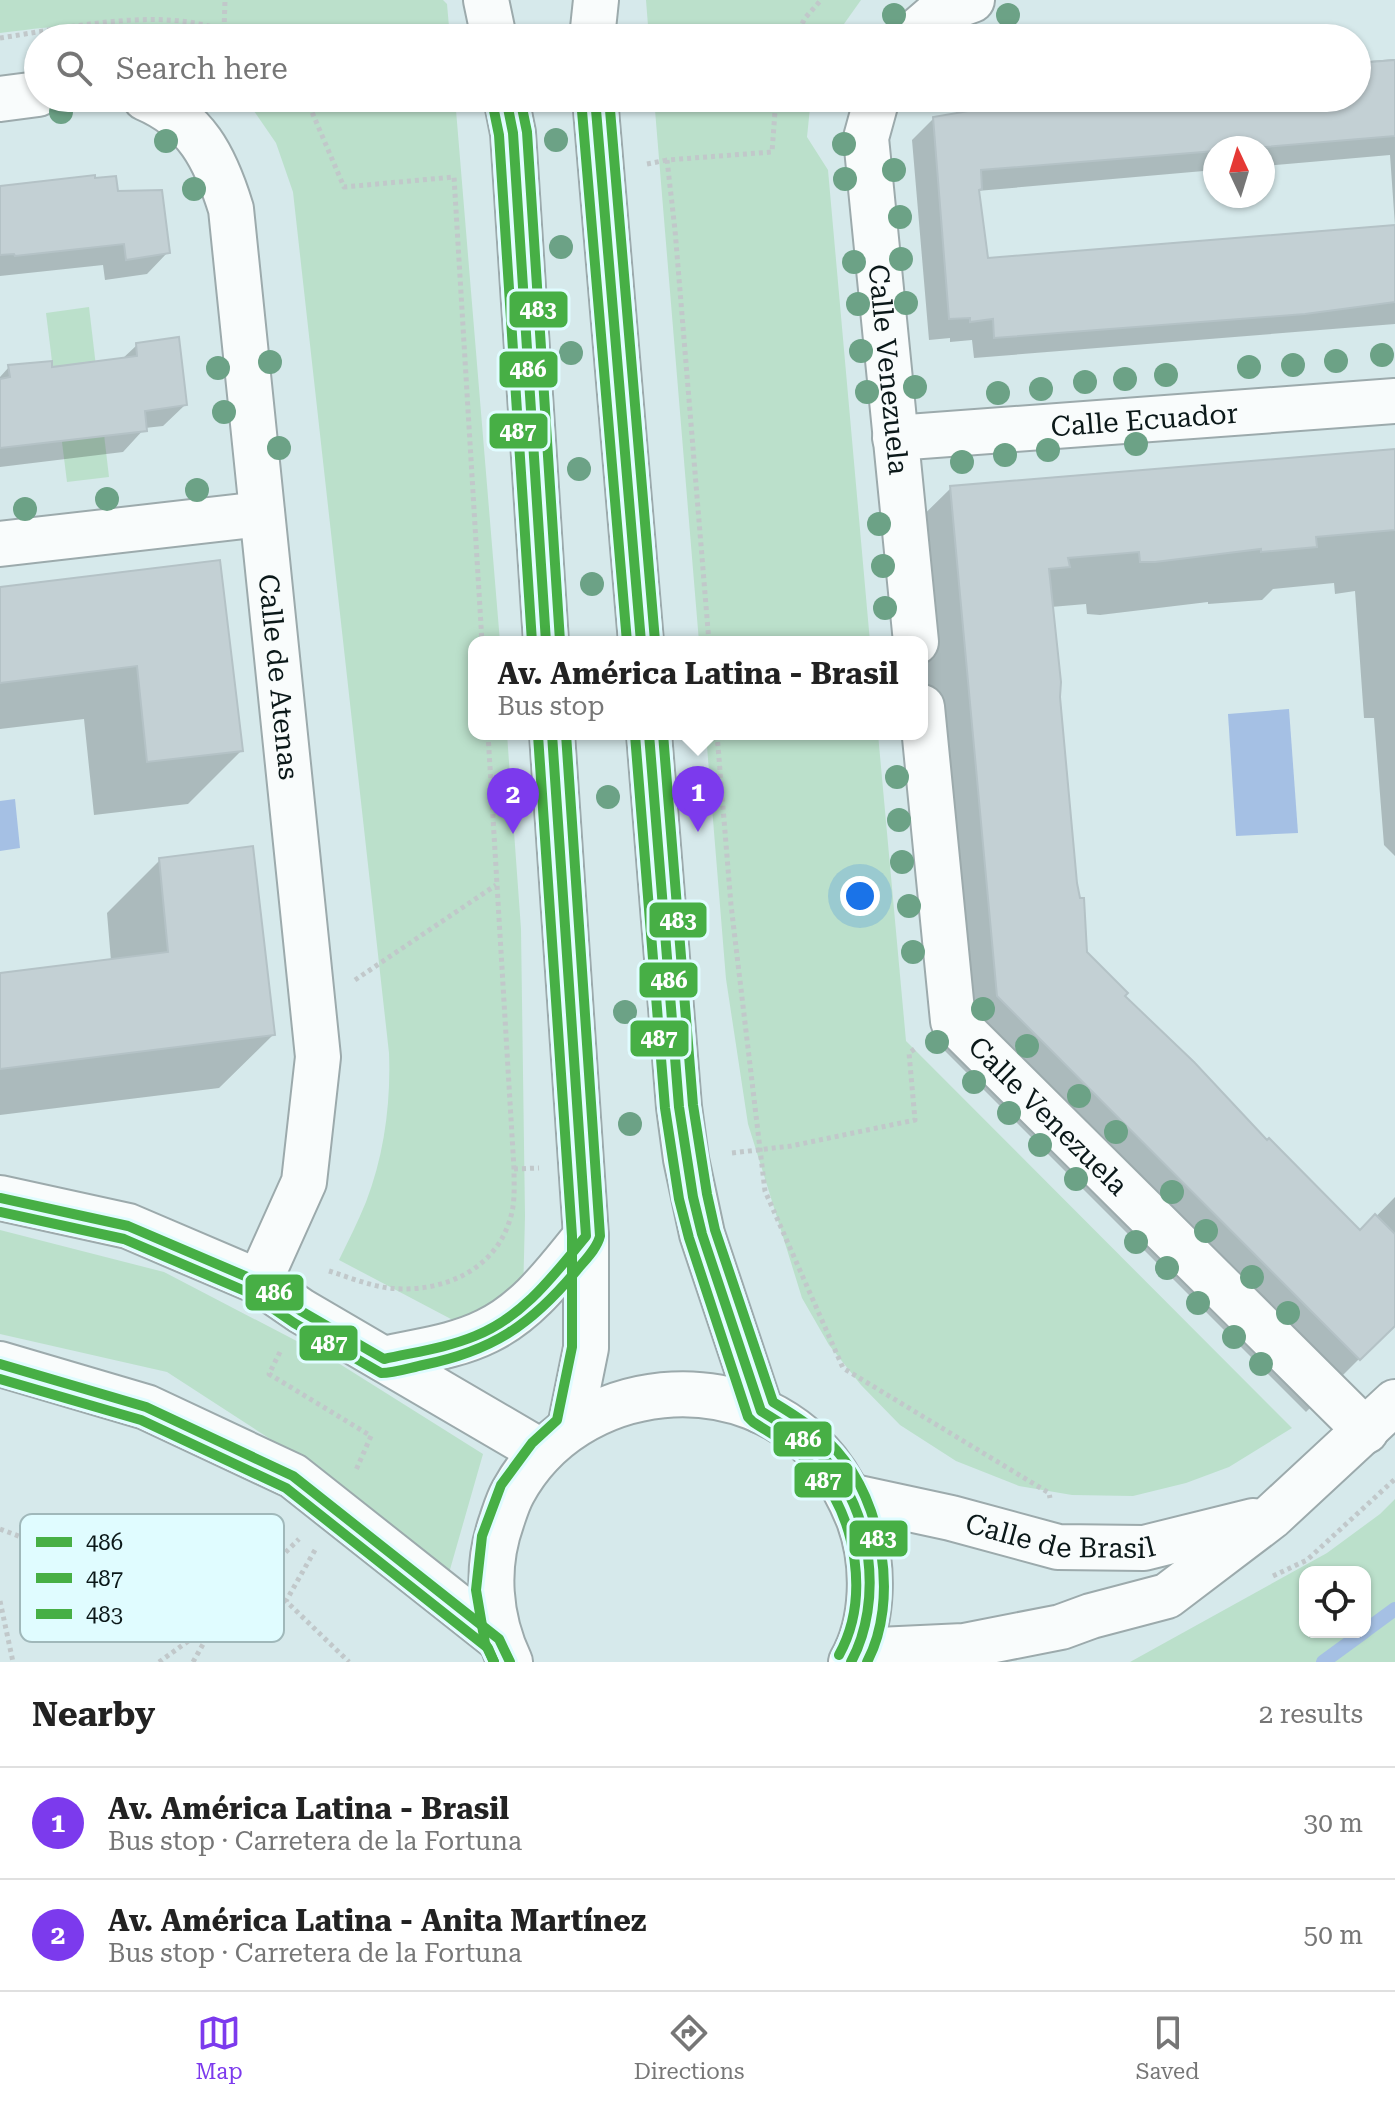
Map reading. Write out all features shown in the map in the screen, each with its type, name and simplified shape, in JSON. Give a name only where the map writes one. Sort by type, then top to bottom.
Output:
[{"type":"main road","points":[[486,0],[491,24]]},
{"type":"main road","points":[[593,24],[596,0]]},
{"type":"main road","points":[[925,24],[939,12],[972,0]]},
{"type":"main road","points":[[0,99],[24,96]]},
{"type":"main road","name":"Calle de Atenas","points":[[171,112],[196,135],[211,156],[231,209],[318,1057],[304,1182],[259,1282]]},
{"type":"main road","points":[[509,112],[513,133],[546,636]]},
{"type":"main road","points":[[596,112],[640,636]]},
{"type":"main road","name":"Calle Venezuela","points":[[873,112],[866,138],[915,636]]},
{"type":"main road","name":"Calle Ecuador","points":[[895,438],[1395,401]]},
{"type":"main road","points":[[0,544],[262,514]]},
{"type":"main road","points":[[552,740],[586,1236],[586,1348],[556,1439]]},
{"type":"main road","points":[[649,740],[679,1107],[686,1159],[702,1234],[761,1411]]},
{"type":"main road","name":"Calle Venezuela","points":[[925,740],[953,1021],[1381,1416]]},
{"type":"main road","points":[[0,1198],[128,1226],[259,1282],[301,1311],[384,1359],[556,1439]]},
{"type":"main road","points":[[384,1359],[460,1342],[489,1331],[533,1298],[586,1236]]},
{"type":"main road","points":[[0,1364],[146,1407],[293,1476],[504,1650]]},
{"type":"main road","points":[[504,1650],[490,1589],[495,1540],[513,1492],[556,1439],[615,1404],[663,1393],[714,1396],[761,1411],[797,1433],[827,1461],[849,1496],[864,1533],[870,1573],[867,1613],[854,1657]]},
{"type":"main road","name":"Calle de Brasil","points":[[854,1657],[964,1646],[1061,1627],[1167,1596],[1271,1517],[1381,1416]]},
{"type":"main road","name":"Calle de Brasil","points":[[849,1496],[951,1518],[1058,1547],[1144,1548],[1271,1517]]},
{"type":"path","points":[[224,24],[225,0]]},
{"type":"path","points":[[802,24],[821,0]]},
{"type":"path","points":[[110,24],[182,21],[196,24]]},
{"type":"path","points":[[0,38],[24,35]]},
{"type":"path","points":[[312,112],[344,187],[454,177],[482,636]]},
{"type":"path","points":[[709,636],[677,246],[667,160],[772,152],[775,112]]},
{"type":"path","points":[[301,1311],[328,1271],[387,1288],[418,1289],[461,1279],[477,1268],[492,1251],[512,1214],[514,1169],[488,740]]},
{"type":"path","points":[[717,740],[731,905],[765,1191],[843,1368],[1049,1493],[1058,1547]]},
{"type":"path","points":[[313,1008],[497,884]]},
{"type":"path","points":[[686,1159],[791,1146],[915,1120],[909,1053],[953,1021]]},
{"type":"path","points":[[514,1169],[581,1165]]},
{"type":"path","points":[[0,1529],[20,1536]]},
{"type":"path","points":[[284,1551],[288,1547]]},
{"type":"path","points":[[0,1601],[13,1662]]},
{"type":"path","points":[[159,1662],[187,1642]]},
{"type":"path","points":[[193,1662],[204,1642]]},
{"type":"green space","points":[[0,0],[443,0],[447,4],[449,24],[24,24],[24,30],[0,33]]},
{"type":"green space","points":[[646,0],[861,0],[844,24],[648,24]]},
{"type":"green space","points":[[255,112],[456,112],[500,636],[468,636],[468,740],[507,740],[521,929],[525,1216],[523,1297],[468,1328],[339,1260],[366,1202],[382,1148],[389,1091],[389,1053],[293,192],[276,143]]},
{"type":"green space","points":[[655,112],[810,112],[807,137],[828,170],[869,636],[699,636]]},
{"type":"green space","points":[[89,307],[109,477],[67,482],[46,313]]},
{"type":"green space","points":[[706,740],[879,740],[906,1041],[1292,1428],[1229,1467],[1186,1483],[1133,1496],[1072,1495],[1019,1486],[956,1461],[900,1425],[861,1385],[829,1345],[802,1298],[748,1124],[726,979]]},
{"type":"green space","points":[[0,1230],[164,1272],[335,1361],[483,1454],[447,1580],[327,1476],[167,1372],[0,1334]]},
{"type":"green space","points":[[1395,1499],[1395,1662],[1130,1662],[1299,1568],[1299,1638],[1371,1638],[1371,1566],[1304,1566],[1327,1553],[1380,1514]]},
{"type":"water","points":[[1289,709],[1298,833],[1236,836],[1228,714]]},
{"type":"water","points":[[15,799],[20,848],[0,851],[0,801]]},
{"type":"building","points":[[1395,60],[1395,136],[1275,146],[1275,136],[1203,136],[1203,152],[981,170],[982,189],[979,190],[988,258],[1395,225],[1395,302],[1305,314],[994,338],[993,319],[970,322],[970,318],[949,319],[933,117],[963,112],[1371,112],[1371,62]]},
{"type":"building","points":[[95,175],[95,178],[116,176],[118,191],[162,190],[170,253],[126,260],[124,244],[0,255],[0,186]]},
{"type":"building","points":[[179,337],[187,405],[145,411],[147,431],[0,448],[0,379],[10,377],[8,365],[52,361],[52,367],[137,356],[136,343]]},
{"type":"building","points":[[1395,449],[1395,530],[1316,537],[1317,547],[1261,552],[1261,549],[1155,562],[1140,562],[1139,552],[1068,558],[1070,567],[1049,569],[1077,883],[1080,898],[1084,898],[1087,952],[1128,993],[1125,996],[1360,1230],[1375,1214],[1395,1234],[1395,1326],[1360,1360],[997,996],[950,486]]},
{"type":"building","points":[[220,560],[243,751],[147,762],[137,666],[0,683],[0,587]]},
{"type":"building","points":[[253,846],[275,1035],[0,1069],[0,973],[168,952],[159,858]]},
{"type":"waterway","points":[[1371,1627],[1395,1609]]},
{"type":"waterway","points":[[1323,1662],[1356,1638]]},
{"type":"transit line","name":"487","points":[[494,112],[499,135],[532,636]]},
{"type":"transit line","name":"486","points":[[509,112],[513,133],[546,636]]},
{"type":"transit line","name":"483","points":[[523,112],[527,132],[560,636]]},
{"type":"transit line","name":"487","points":[[582,112],[626,636]]},
{"type":"transit line","name":"486","points":[[596,112],[640,636]]},
{"type":"transit line","name":"483","points":[[610,112],[655,636]]},
{"type":"transit line","name":"483","points":[[494,1662],[485,1643],[476,1590],[482,1536],[501,1485],[532,1443],[557,1420],[572,1347],[572,1236],[538,740]]},
{"type":"transit line","name":"486","points":[[0,1198],[128,1226],[259,1282],[301,1311],[384,1359],[442,1347],[475,1336],[523,1306],[586,1236],[552,740]]},
{"type":"transit line","name":"487","points":[[0,1212],[124,1239],[252,1294],[294,1323],[381,1373],[470,1352],[526,1321],[576,1271],[600,1236],[566,740]]},
{"type":"transit line","name":"487","points":[[635,740],[665,1108],[679,1199],[748,1417],[809,1462],[830,1490],[841,1512],[849,1535],[856,1585],[849,1633],[839,1655]]},
{"type":"transit line","name":"486","points":[[649,740],[679,1107],[693,1197],[702,1234],[761,1411],[825,1459],[854,1504],[863,1530],[870,1584],[861,1638],[851,1662]]},
{"type":"transit line","name":"483","points":[[663,740],[693,1105],[707,1194],[715,1230],[773,1402],[814,1430],[837,1451],[853,1472],[875,1524],[884,1581],[883,1610],[867,1662]]},
{"type":"transit line","name":"486","points":[[0,1364],[146,1407],[293,1476],[499,1639],[510,1662]]},
{"type":"transit line","name":"487","points":[[0,1379],[141,1420],[286,1488],[488,1648],[494,1662]]},
{"type":"place","name":"Av. América Latina - Brasil","points":[[698,832]]},
{"type":"place","name":"Av. América Latina - Anita Martínez","points":[[513,834]]}]
